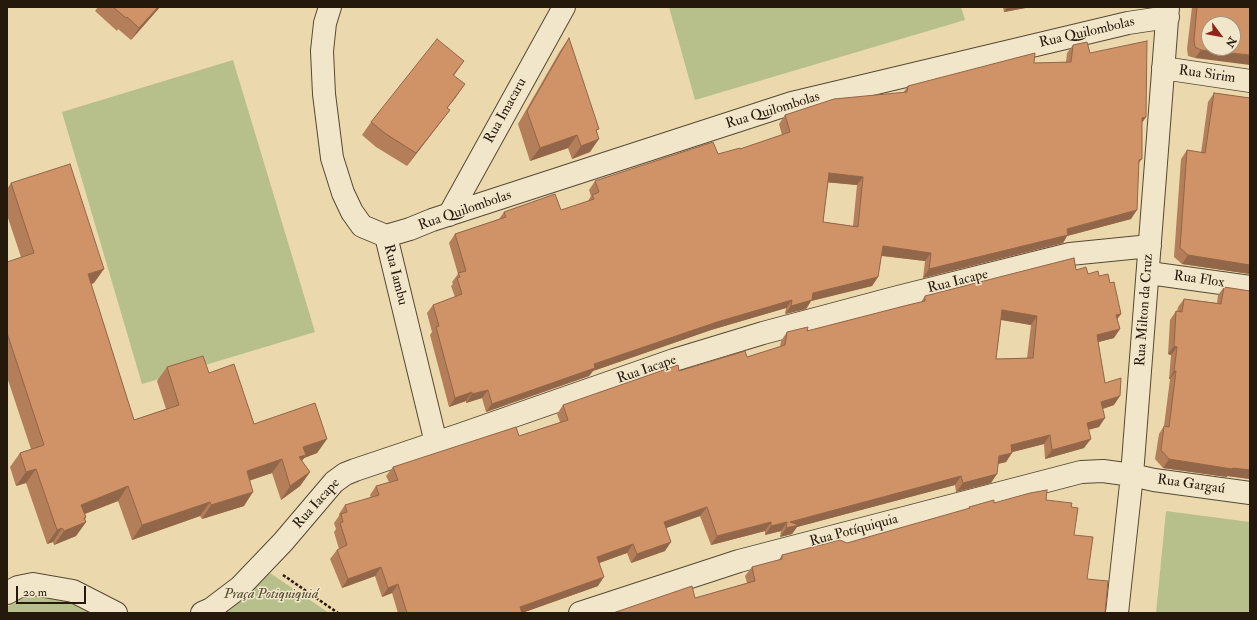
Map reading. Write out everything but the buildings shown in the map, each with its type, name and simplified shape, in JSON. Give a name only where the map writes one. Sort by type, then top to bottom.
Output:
[{"type":"street","name":"Rua Iambu","points":[[330,7],[322,51],[324,94],[332,158],[342,193],[352,212],[362,226],[386,236],[436,443]]},
{"type":"street","name":"Rua Imacaru","points":[[448,216],[564,7]]},
{"type":"street","name":"Rua Quilombolas","points":[[386,236],[792,103],[1128,23],[1168,12]]},
{"type":"street","name":"Rua Milton da Cruz","points":[[1117,613],[1132,475],[1168,12]]},
{"type":"street","name":"Rua Sirim","points":[[1163,68],[1250,81]]},
{"type":"street","name":"Rua Iacape","points":[[202,613],[212,609],[240,587],[283,542],[334,482],[345,474],[355,470],[674,360],[763,333],[898,297],[1070,254],[1150,246]]},
{"type":"street","name":"Rua Flox","points":[[1148,273],[1250,287]]},
{"type":"street","name":"Rua Potíquiquia","points":[[580,613],[739,561],[1081,472],[1103,471],[1132,475]]},
{"type":"street","name":"Rua Gargaú","points":[[1132,475],[1154,480],[1250,493]]},
{"type":"street","points":[[7,593],[18,587],[33,584],[73,591],[116,613]]},
{"type":"path","points":[[264,562],[338,613]]},
{"type":"green space","points":[[669,7],[961,7],[965,20],[695,100]]},
{"type":"green space","points":[[233,60],[315,332],[142,384],[62,112]]},
{"type":"green space","points":[[1166,511],[1250,522],[1250,613],[1156,613]]},
{"type":"green space","name":"Praça Potiquiquiá","points":[[270,573],[329,613],[219,613],[236,602]]},
{"type":"green space","points":[[37,597],[74,602],[100,613],[7,613],[7,607],[20,599]]}]
